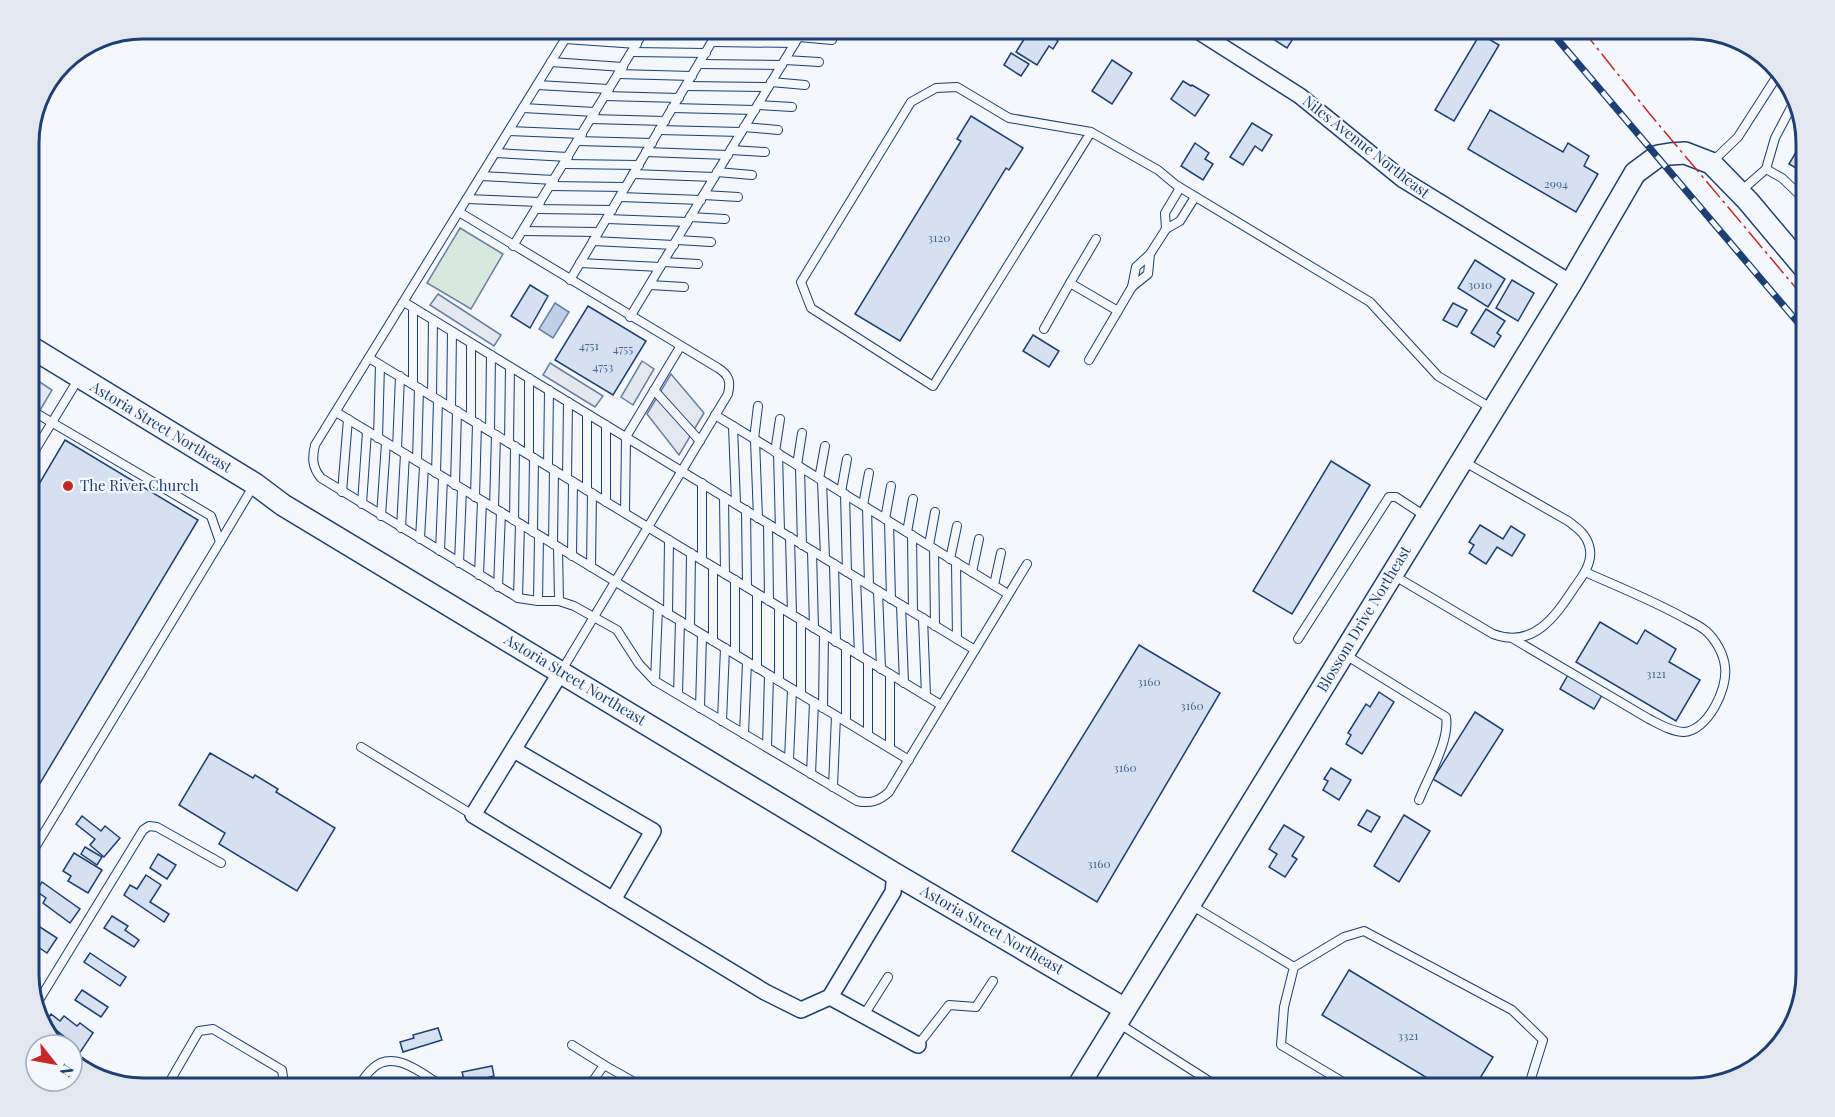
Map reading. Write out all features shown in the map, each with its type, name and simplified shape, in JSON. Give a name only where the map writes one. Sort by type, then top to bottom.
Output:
[{"type":"street","name":"Niles Avenue Northeast","points":[[1210,39],[1300,96],[1411,185],[1570,283]]},
{"type":"street","name":"Blossom Drive Northeast","points":[[1084,1078],[1635,173],[1658,156],[1685,153],[1711,163]]},
{"type":"street","points":[[1711,163],[1740,191],[1796,258]]},
{"type":"street","name":"Astoria Street Northeast","points":[[39,352],[255,483],[283,505],[895,874],[1121,1016]]},
{"type":"street","points":[[561,672],[473,815],[765,992],[801,1010],[830,997],[893,892],[895,874]]},
{"type":"street","points":[[514,750],[653,831],[613,900]]},
{"type":"street","points":[[830,997],[918,1045]]},
{"type":"lane","points":[[705,53],[634,48],[565,39],[315,445],[312,457],[321,478],[518,598],[538,602],[559,601],[574,606],[617,630],[639,664],[655,681],[858,801],[874,802],[889,792],[1027,564]]},
{"type":"lane","points":[[513,246],[640,39]]},
{"type":"lane","points":[[570,280],[714,39]]},
{"type":"lane","points":[[630,317],[797,40]]},
{"type":"lane","points":[[712,42],[832,40]]},
{"type":"lane","points":[[551,62],[621,71],[692,76]]},
{"type":"lane","points":[[699,64],[819,62]]},
{"type":"lane","points":[[1711,163],[1738,137],[1775,81]]},
{"type":"lane","points":[[537,85],[679,98]]},
{"type":"lane","points":[[686,86],[806,85]]},
{"type":"lane","points":[[1090,132],[933,386],[811,308],[801,282],[911,102],[936,88],[957,87],[1009,118],[1090,132],[1158,170],[1180,188],[1370,302],[1438,376],[1492,409]]},
{"type":"lane","points":[[672,108],[792,107]]},
{"type":"lane","points":[[523,108],[665,121]]},
{"type":"lane","points":[[1740,191],[1766,169],[1775,138],[1790,111]]},
{"type":"lane","points":[[509,130],[652,143]]},
{"type":"lane","points":[[659,130],[778,130]]},
{"type":"lane","points":[[646,152],[765,152]]},
{"type":"lane","points":[[495,153],[639,165]]},
{"type":"lane","points":[[1766,169],[1782,178],[1796,193]]},
{"type":"lane","points":[[633,174],[752,174]]},
{"type":"lane","points":[[481,176],[625,188]]},
{"type":"lane","points":[[1166,229],[1165,213],[1180,188]]},
{"type":"lane","points":[[620,196],[738,197]]},
{"type":"lane","points":[[1089,360],[1132,287],[1136,267],[1150,254],[1166,229],[1180,221],[1195,197]]},
{"type":"lane","points":[[467,199],[612,210]]},
{"type":"lane","points":[[459,212],[725,373],[729,378],[728,394],[561,672]]},
{"type":"lane","points":[[607,219],[725,219]]},
{"type":"lane","points":[[522,231],[598,232]]},
{"type":"lane","points":[[1044,329],[1096,239]]},
{"type":"lane","points":[[593,241],[711,242]]},
{"type":"lane","points":[[1132,287],[1148,274],[1150,254]]},
{"type":"lane","points":[[580,263],[698,264]]},
{"type":"lane","points":[[1070,283],[1118,311]]},
{"type":"lane","points":[[650,285],[684,287]]},
{"type":"lane","points":[[404,302],[975,650]]},
{"type":"lane","points":[[413,308],[420,464],[420,539]]},
{"type":"lane","points":[[433,320],[440,475],[440,551]]},
{"type":"lane","points":[[452,332],[459,487],[459,563]]},
{"type":"lane","points":[[471,343],[479,575]]},
{"type":"lane","points":[[625,513],[626,437],[680,347]]},
{"type":"lane","points":[[491,355],[498,510],[498,587]]},
{"type":"lane","points":[[369,358],[941,705]]},
{"type":"lane","points":[[378,438],[380,364]]},
{"type":"lane","points":[[510,367],[518,598]]},
{"type":"lane","points":[[397,449],[400,376]]},
{"type":"lane","points":[[39,444],[80,377]]},
{"type":"lane","points":[[529,378],[538,602]]},
{"type":"lane","points":[[549,390],[559,601]]},
{"type":"lane","points":[[654,390],[700,441]]},
{"type":"lane","points":[[568,402],[572,556]]},
{"type":"lane","points":[[758,406],[754,439],[758,518]]},
{"type":"lane","points":[[336,412],[909,760]]},
{"type":"lane","points":[[587,414],[591,567]]},
{"type":"lane","points":[[39,415],[211,516],[220,542]]},
{"type":"lane","points":[[715,415],[1008,594]]},
{"type":"lane","points":[[342,492],[348,419]]},
{"type":"lane","points":[[780,419],[776,453],[780,531]]},
{"type":"lane","points":[[606,425],[606,501]]},
{"type":"lane","points":[[733,426],[736,504]]},
{"type":"lane","points":[[362,504],[367,431]]},
{"type":"lane","points":[[802,433],[799,466],[802,545]]},
{"type":"lane","points":[[381,516],[386,443]]},
{"type":"lane","points":[[825,446],[821,480],[825,558]]},
{"type":"lane","points":[[401,528],[405,454]]},
{"type":"lane","points":[[847,459],[843,493],[847,572]]},
{"type":"lane","points":[[1461,460],[1568,521],[1587,539],[1590,560],[1585,572],[1557,613],[1533,633],[1512,638]]},
{"type":"lane","points":[[869,472],[865,507],[869,585]]},
{"type":"lane","points":[[39,841],[255,483]]},
{"type":"lane","points":[[702,483],[702,560]]},
{"type":"lane","points":[[891,486],[887,520],[891,599]]},
{"type":"lane","points":[[724,497],[724,574]]},
{"type":"lane","points":[[1298,639],[1389,497],[1396,497],[1426,517]]},
{"type":"lane","points":[[913,499],[909,534],[913,612]]},
{"type":"lane","points":[[746,510],[747,587]]},
{"type":"lane","points":[[935,512],[931,547],[935,626]]},
{"type":"lane","points":[[768,524],[769,601]]},
{"type":"lane","points":[[957,526],[953,561],[957,639]]},
{"type":"lane","points":[[790,537],[792,614]]},
{"type":"lane","points":[[972,572],[979,539]]},
{"type":"lane","points":[[668,614],[669,540]]},
{"type":"lane","points":[[812,551],[814,628]]},
{"type":"lane","points":[[994,585],[1001,552]]},
{"type":"lane","points":[[690,627],[691,553]]},
{"type":"lane","points":[[834,564],[836,642]]},
{"type":"lane","points":[[713,567],[713,641]]},
{"type":"lane","points":[[1391,574],[1493,634],[1512,638],[1649,719],[1683,732],[1694,729],[1709,715],[1719,698],[1725,679],[1725,666],[1720,649],[1705,630],[1675,613],[1585,572]]},
{"type":"lane","points":[[856,578],[859,655]]},
{"type":"lane","points":[[735,580],[735,654]]},
{"type":"lane","points":[[878,591],[881,669]]},
{"type":"lane","points":[[757,594],[757,668]]},
{"type":"lane","points":[[901,605],[904,682]]},
{"type":"lane","points":[[779,607],[779,681]]},
{"type":"lane","points":[[655,681],[658,608]]},
{"type":"lane","points":[[923,618],[926,696]]},
{"type":"lane","points":[[678,694],[680,621]]},
{"type":"lane","points":[[801,621],[801,694]]},
{"type":"lane","points":[[823,708],[824,634]]},
{"type":"lane","points":[[700,708],[702,635]]},
{"type":"lane","points":[[846,647],[846,721]]},
{"type":"lane","points":[[722,721],[724,648]]},
{"type":"lane","points":[[1343,653],[1446,717],[1448,728],[1419,800]]},
{"type":"lane","points":[[868,661],[868,735]]},
{"type":"lane","points":[[744,734],[747,662]]},
{"type":"lane","points":[[890,674],[890,748]]},
{"type":"lane","points":[[767,747],[769,675]]},
{"type":"lane","points":[[789,760],[792,689]]},
{"type":"lane","points":[[811,774],[814,702]]},
{"type":"lane","points":[[833,787],[836,716]]},
{"type":"lane","points":[[361,747],[473,815]]},
{"type":"lane","points":[[42,996],[143,830],[149,826],[157,827],[221,862]]},
{"type":"lane","points":[[1190,904],[1294,967]]},
{"type":"lane","points":[[1335,1078],[1281,1045],[1284,1007],[1294,967],[1344,937],[1364,931],[1512,1010],[1543,1040],[1531,1078]]},
{"type":"lane","points":[[864,1015],[888,977]]},
{"type":"lane","points":[[918,1045],[949,1005],[976,1007],[993,981]]},
{"type":"lane","points":[[1121,1016],[1205,1078]]},
{"type":"lane","points":[[172,1078],[199,1031],[213,1029],[282,1070],[283,1078]]},
{"type":"lane","points":[[572,1045],[626,1078]]},
{"type":"lane","points":[[365,1078],[372,1068],[385,1060],[401,1062],[428,1078]]},
{"type":"lane","points":[[595,1078],[604,1065]]},
{"type":"shaded area","points":[[460,228],[503,254],[471,309],[427,283]]},
{"type":"shaded area","points":[[438,294],[501,335],[494,346],[430,305]]},
{"type":"shaded area","points":[[642,361],[654,369],[633,405],[621,397]]},
{"type":"shaded area","points":[[550,363],[603,396],[595,407],[543,375]]},
{"type":"shaded area","points":[[671,374],[704,413],[679,455],[647,414]]},
{"type":"shaded area","points":[[39,382],[52,390],[39,412]]},
{"type":"water","points":[[555,303],[569,312],[553,338],[539,329]]},
{"type":"building","points":[[1024,39],[1055,39],[1058,41],[1053,49],[1049,46],[1037,65],[1016,52]]},
{"type":"building","points":[[1273,39],[1293,39],[1287,48]]},
{"type":"building","points":[[1477,39],[1489,39],[1499,45],[1454,121],[1435,110]]},
{"type":"building","points":[[1011,53],[1029,64],[1021,76],[1004,65]]},
{"type":"building","points":[[1112,60],[1132,73],[1112,104],[1092,91]]},
{"type":"building","points":[[1183,81],[1209,95],[1195,116],[1171,99]]},
{"type":"building","points":[[1490,110],[1563,152],[1568,143],[1589,156],[1584,166],[1598,174],[1576,212],[1468,149]]},
{"type":"building","points":[[971,116],[1023,148],[1009,170],[1006,168],[900,341],[855,314],[961,141],[957,139]]},
{"type":"building","points":[[1252,123],[1272,135],[1262,151],[1255,146],[1243,165],[1230,157]]},
{"type":"building","points":[[1195,143],[1209,153],[1205,159],[1213,164],[1203,180],[1181,166]]},
{"type":"building","points":[[1796,152],[1796,168],[1789,164]]},
{"type":"building","points":[[1475,260],[1505,279],[1488,307],[1458,288]]},
{"type":"building","points":[[1512,280],[1534,293],[1518,321],[1496,308]]},
{"type":"building","points":[[530,285],[548,296],[530,328],[511,316]]},
{"type":"building","points":[[1453,303],[1467,310],[1457,327],[1443,320]]},
{"type":"building","points":[[588,306],[646,341],[613,395],[555,360]]},
{"type":"building","points":[[1486,309],[1505,321],[1497,333],[1501,336],[1494,347],[1471,333]]},
{"type":"building","points":[[1033,335],[1059,351],[1049,367],[1023,351]]},
{"type":"building","points":[[65,440],[198,520],[39,785],[39,484]]},
{"type":"building","points":[[1331,461],[1370,485],[1292,614],[1253,591]]},
{"type":"building","points":[[1480,525],[1503,539],[1511,526],[1525,535],[1512,556],[1497,547],[1486,564],[1469,553],[1474,545],[1469,542]]},
{"type":"building","points":[[1600,622],[1637,644],[1645,630],[1676,649],[1669,662],[1700,680],[1676,721],[1576,662]]},
{"type":"building","points":[[1139,645],[1220,693],[1097,902],[1012,851]]},
{"type":"building","points":[[1568,675],[1602,695],[1594,709],[1560,689]]},
{"type":"building","points":[[1379,692],[1394,702],[1362,754],[1346,744],[1351,735],[1348,733],[1366,704],[1370,707]]},
{"type":"building","points":[[1475,712],[1503,730],[1461,796],[1433,779]]},
{"type":"building","points":[[210,753],[253,778],[255,775],[278,789],[276,792],[335,828],[297,891],[219,844],[225,833],[179,805]]},
{"type":"building","points":[[1331,768],[1351,780],[1339,800],[1323,790],[1328,781],[1324,779]]},
{"type":"building","points":[[1367,810],[1380,817],[1371,832],[1358,825]]},
{"type":"building","points":[[1404,815],[1430,831],[1399,882],[1374,866]]},
{"type":"building","points":[[82,816],[101,831],[105,826],[120,838],[104,857],[90,845],[95,839],[76,824]]},
{"type":"building","points":[[1284,825],[1304,837],[1292,856],[1297,859],[1285,877],[1269,867],[1277,854],[1269,849]]},
{"type":"building","points":[[85,847],[102,857],[97,865],[81,854]]},
{"type":"building","points":[[74,853],[102,870],[88,893],[68,881],[71,876],[63,871]]},
{"type":"building","points":[[158,854],[176,865],[167,879],[150,868]]},
{"type":"building","points":[[146,875],[161,885],[150,902],[169,914],[164,922],[124,895],[130,885],[137,889]]},
{"type":"building","points":[[42,882],[80,909],[70,923],[43,903],[46,898],[39,893]]},
{"type":"building","points":[[112,916],[128,926],[125,930],[139,940],[134,947],[104,928]]},
{"type":"building","points":[[39,926],[57,938],[47,953],[39,948]]},
{"type":"building","points":[[90,953],[126,977],[120,986],[84,962]]},
{"type":"building","points":[[1349,970],[1493,1057],[1480,1078],[1427,1078],[1322,1015]]},
{"type":"building","points":[[82,990],[108,1007],[101,1017],[75,1000]]},
{"type":"building","points":[[51,1014],[60,1021],[64,1016],[77,1026],[80,1023],[93,1033],[84,1046],[84,1033],[60,1033],[49,1017]]},
{"type":"building","points":[[438,1028],[442,1040],[403,1052],[400,1042],[414,1038],[413,1035]]},
{"type":"building","points":[[492,1066],[494,1076],[464,1078],[462,1072]]},
{"type":"railway","points":[[1557,39],[1796,320]]},
{"type":"power","points":[[1590,39],[1796,288]]},
{"type":"place","name":"The River Church","points":[[68,486]]}]
